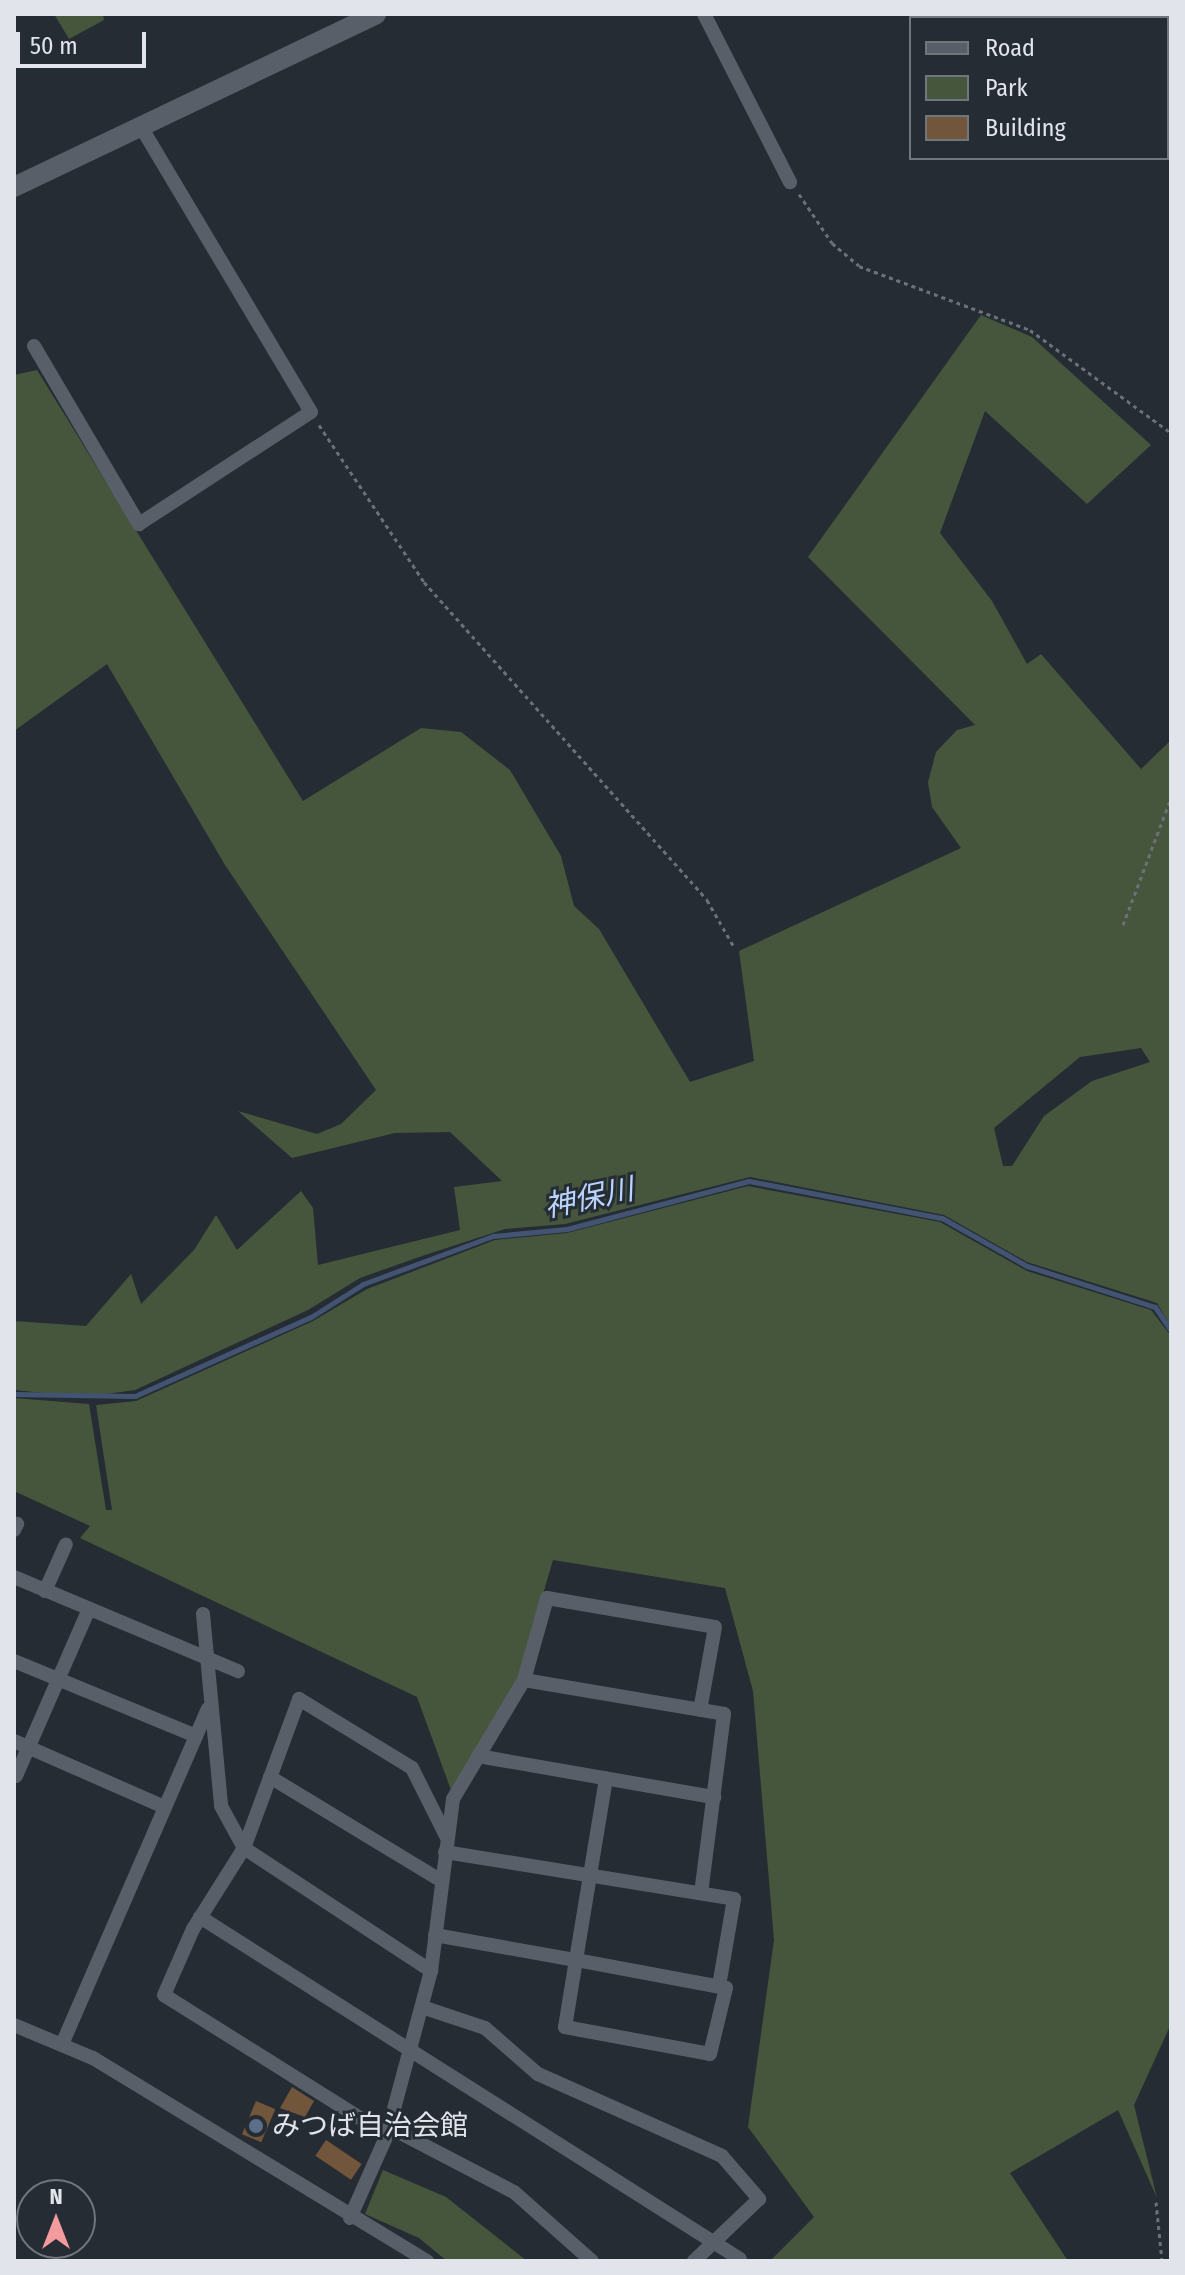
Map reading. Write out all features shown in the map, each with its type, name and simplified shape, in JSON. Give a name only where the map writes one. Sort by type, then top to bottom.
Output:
[{"type":"main road","points":[[14,187],[376,14]]},
{"type":"street","points":[[704,14],[790,182]]},
{"type":"street","points":[[34,346],[139,524],[311,412],[140,125]]},
{"type":"street","points":[[45,1591],[66,1544]]},
{"type":"street","points":[[14,1577],[238,1671]]},
{"type":"street","points":[[350,2218],[388,2131],[431,1971],[453,1799],[524,1680],[547,1598],[715,1627],[700,1710]]},
{"type":"street","points":[[16,1776],[89,1609]]},
{"type":"street","points":[[203,1614],[209,1709],[221,1806],[244,1848],[431,1971]]},
{"type":"street","points":[[14,1661],[196,1736]]},
{"type":"street","points":[[524,1680],[724,1714],[701,1893]]},
{"type":"street","points":[[446,1836],[412,1768],[299,1699],[244,1848],[200,1917],[164,1995],[388,2131],[514,2192],[592,2261]]},
{"type":"street","points":[[63,2042],[162,1806],[209,1709]]},
{"type":"street","points":[[14,1741],[162,1806]]},
{"type":"street","points":[[478,1756],[714,1797]]},
{"type":"street","points":[[270,1777],[442,1881]]},
{"type":"street","points":[[435,1935],[576,1960],[719,1986],[726,1988],[710,2054],[565,2027],[576,1960],[590,1876],[606,1778]]},
{"type":"street","points":[[445,1852],[734,1899],[719,1986]]},
{"type":"street","points":[[200,1917],[409,2055],[740,2259]]},
{"type":"street","points":[[422,2007],[485,2028],[538,2074],[722,2156],[759,2199],[694,2261]]},
{"type":"street","points":[[14,2025],[63,2042],[350,2218],[427,2261]]},
{"type":"path","points":[[790,182],[832,243],[859,266],[1030,330],[1171,433]]},
{"type":"path","points":[[311,412],[424,582],[707,900],[734,947]]},
{"type":"path","points":[[1123,925],[1171,798]]},
{"type":"path","points":[[1156,2202],[1162,2261]]},
{"type":"green space","points":[[54,14],[103,14],[104,20],[69,39]]},
{"type":"green space","points":[[981,315],[1032,337],[1151,445],[1087,504],[985,411],[940,533],[992,601],[1027,664],[1041,654],[1141,769],[1171,740],[1171,1327],[1157,1303],[1027,1262],[944,1215],[750,1177],[565,1224],[505,1229],[422,1256],[360,1278],[308,1310],[135,1390],[84,1397],[14,1390],[14,1321],[86,1326],[131,1274],[141,1304],[194,1250],[216,1215],[237,1250],[301,1191],[313,1208],[318,1265],[460,1230],[454,1187],[502,1181],[450,1132],[395,1133],[292,1158],[238,1111],[317,1134],[341,1124],[376,1090],[225,865],[107,664],[14,731],[14,375],[37,370],[303,801],[421,728],[461,732],[510,770],[561,856],[574,906],[599,929],[690,1082],[754,1061],[739,951],[961,848],[932,807],[928,782],[936,752],[957,730],[975,725],[808,557]],"holes":[[[1141,1048],[1150,1062],[1092,1081],[1044,1116],[1012,1166],[1003,1166],[994,1128],[1080,1057]]]},
{"type":"green space","points":[[748,1186],[940,1222],[1027,1271],[1151,1310],[1171,1336],[1171,2024],[1134,2105],[1157,2198],[1118,2110],[1010,2173],[1068,2261],[770,2261],[814,2217],[748,2127],[774,1940],[753,1691],[725,1588],[553,1560],[516,1686],[451,1790],[417,1697],[80,1538],[90,1526],[14,1491],[14,1398],[89,1404],[106,1510],[112,1510],[96,1405],[136,1401],[313,1321],[367,1289],[495,1240],[567,1233]]},
{"type":"green space","points":[[383,2170],[446,2197],[527,2261],[447,2261],[419,2238],[365,2214]]},
{"type":"building","points":[[292,2087],[314,2101],[305,2117],[280,2108]]},
{"type":"building","points":[[256,2101],[275,2109],[261,2142],[242,2134]]},
{"type":"building","points":[[326,2140],[362,2164],[351,2180],[315,2156]]},
{"type":"waterway","name":"神保川","points":[[14,1394],[135,1396],[311,1317],[363,1284],[493,1236],[567,1229],[749,1181],[942,1218],[1027,1266],[1155,1307],[1171,1331]]},
{"type":"place","name":"みつば自治会館","points":[[256,2126]]}]
